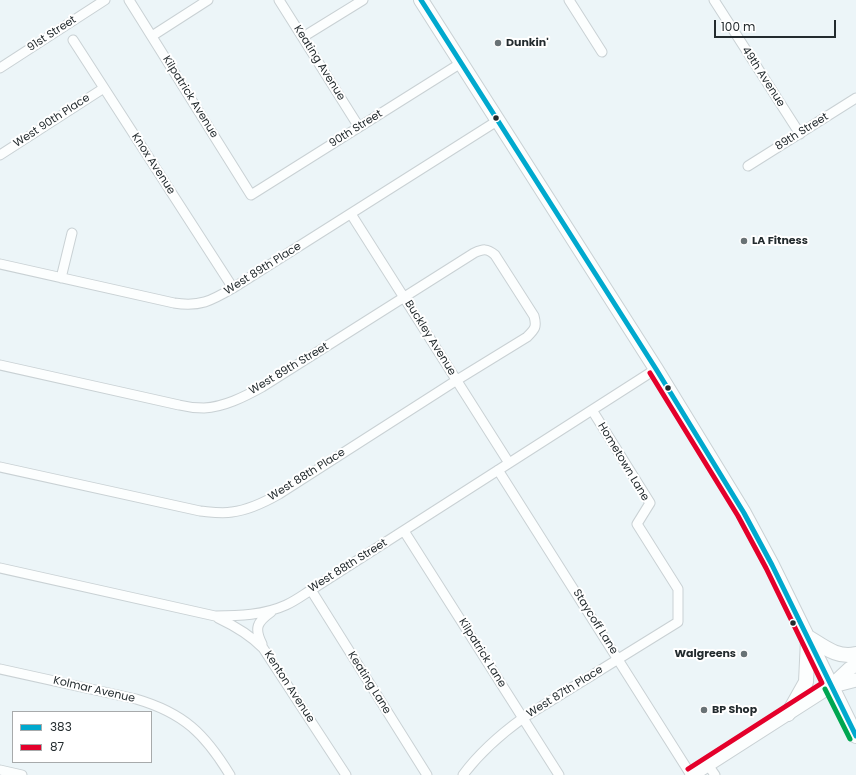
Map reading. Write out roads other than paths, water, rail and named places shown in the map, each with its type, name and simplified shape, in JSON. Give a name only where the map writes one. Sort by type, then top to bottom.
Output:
[{"type":"main road","points":[[421,0],[656,370],[744,513],[772,565],[854,732]]},
{"type":"main road","points":[[808,637],[833,652],[847,656],[856,654]]},
{"type":"main road","points":[[788,714],[806,682],[808,637]]},
{"type":"main road","points":[[692,775],[712,770],[788,714],[831,686],[849,669],[856,665]]},
{"type":"main road","points":[[831,686],[856,680]]},
{"type":"main road","points":[[854,732],[856,714]]},
{"type":"street","name":"91st Street","points":[[0,68],[105,0]]},
{"type":"street","name":"Kilpatrick Avenue","points":[[129,0],[251,194]]},
{"type":"street","points":[[152,36],[208,0]]},
{"type":"street","name":"Keating Avenue","points":[[279,0],[359,127]]},
{"type":"street","points":[[303,37],[363,0]]},
{"type":"street","points":[[569,0],[602,52]]},
{"type":"street","name":"49th Avenue","points":[[714,0],[800,134]]},
{"type":"street","name":"Knox Avenue","points":[[73,40],[234,288]]},
{"type":"street","name":"90th Street","points":[[251,194],[461,63]]},
{"type":"street","name":"West 90th Place","points":[[0,155],[104,88]]},
{"type":"street","name":"89th Street","points":[[748,166],[856,98]]},
{"type":"street","name":"West 89th Place","points":[[0,264],[167,302],[195,305],[206,302],[217,298],[234,288],[497,121]]},
{"type":"street","name":"Buckley Avenue","points":[[351,214],[509,463]]},
{"type":"street","points":[[62,278],[72,232]]},
{"type":"street","name":"West 89th Street","points":[[0,365],[179,405],[204,408],[217,406],[243,397],[262,387],[481,250],[491,251],[495,255],[534,316],[536,322],[535,327]]},
{"type":"street","name":"West 88th Place","points":[[0,467],[200,511],[217,513],[233,512],[264,502],[279,494],[526,337],[535,327]]},
{"type":"street","name":"West 88th Street","points":[[0,568],[215,616],[237,616],[276,609],[311,590],[656,370]]},
{"type":"street","name":"Hometown Lane","points":[[592,410],[650,503],[637,524],[678,589],[678,622]]},
{"type":"street","name":"Staycoff Lane","points":[[498,470],[692,775]]},
{"type":"street","name":"Kilpatrick Lane","points":[[404,531],[560,775]]},
{"type":"street","name":"Keating Lane","points":[[311,590],[427,775]]},
{"type":"street","points":[[264,648],[259,638],[257,627],[263,618],[276,609]]},
{"type":"street","name":"Kenton Avenue","points":[[215,616],[243,631],[264,648],[346,775]]},
{"type":"street","name":"West 87th Place","points":[[463,775],[476,759],[511,726],[678,622]]},
{"type":"street","name":"Kolmar Avenue","points":[[0,669],[136,699],[167,710],[189,724],[200,734],[220,758],[230,775]]},
{"type":"street","points":[[0,770],[22,775]]},
{"type":"place","name":"Dunkin'","points":[[498,43]]},
{"type":"place","name":"LA Fitness","points":[[744,241]]},
{"type":"place","name":"Walgreens","points":[[744,654]]},
{"type":"place","name":"BP Shop","points":[[704,710]]}]
